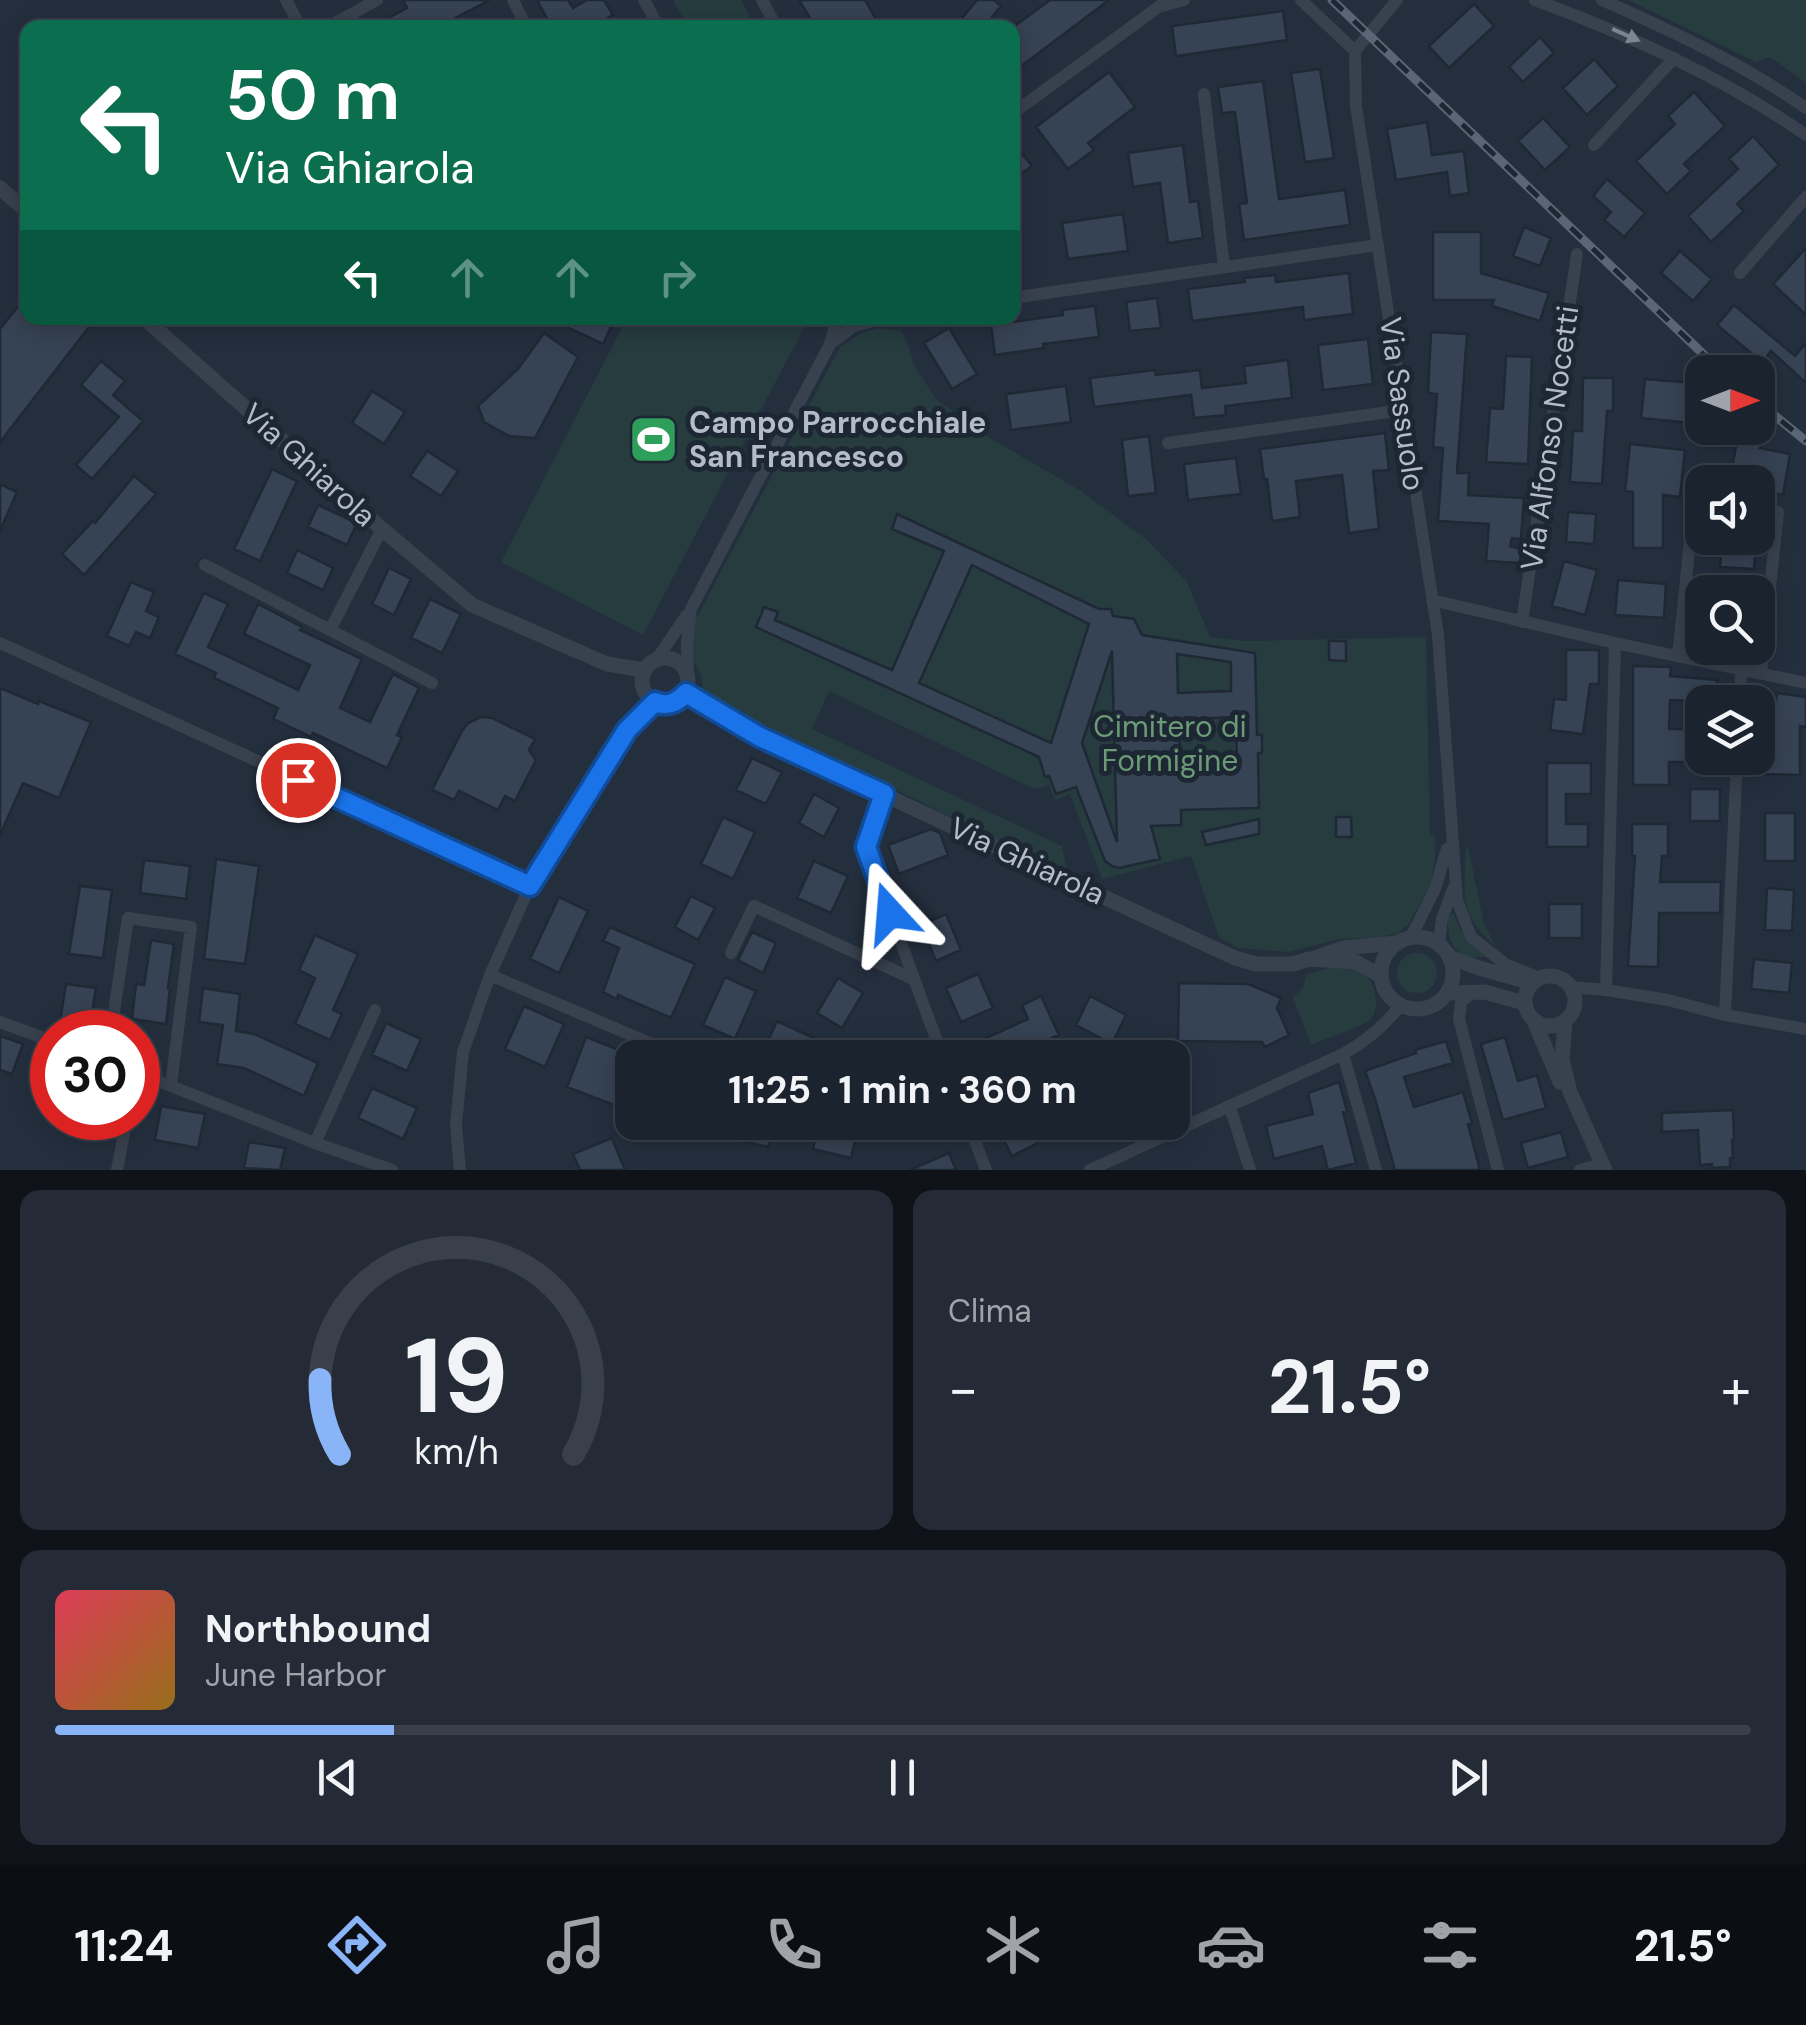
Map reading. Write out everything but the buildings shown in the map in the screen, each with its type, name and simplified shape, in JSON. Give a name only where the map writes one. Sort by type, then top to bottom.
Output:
[{"type":"street","points":[[341,20],[378,0]]},
{"type":"street","points":[[1020,108],[1164,3],[1184,0]]},
{"type":"street","points":[[1300,2],[1354,52],[1397,0]]},
{"type":"street","points":[[1535,0],[1674,58],[1768,108],[1806,134]]},
{"type":"street","points":[[1602,0],[1718,55],[1806,108]]},
{"type":"street","name":"Via Sassuolo","points":[[1354,52],[1356,106],[1440,661],[1456,900],[1471,937],[1504,964],[1536,980]]},
{"type":"street","points":[[1594,144],[1674,58]]},
{"type":"street","points":[[1204,94],[1224,268]]},
{"type":"street","points":[[0,188],[20,205]]},
{"type":"street","points":[[1740,274],[1806,198]]},
{"type":"street","points":[[1020,297],[1378,245]]},
{"type":"street","name":"Via Alfonso Nocetti","points":[[1522,622],[1577,254]]},
{"type":"street","name":"Via Ghiarola","points":[[152,325],[472,605],[607,664],[650,665],[672,659],[688,675]]},
{"type":"street","points":[[690,608],[686,693],[668,705],[655,702],[644,692],[642,678],[690,608],[830,344],[835,325]]},
{"type":"street","points":[[830,344],[858,325]]},
{"type":"street","points":[[1168,443],[1403,410]]},
{"type":"street","points":[[1775,512],[1775,540]]},
{"type":"street","points":[[330,630],[382,529]]},
{"type":"street","points":[[1678,656],[1689,555]]},
{"type":"street","points":[[1761,673],[1773,555]]},
{"type":"street","points":[[205,565],[432,684]]},
{"type":"street","points":[[1432,600],[1806,683]]},
{"type":"street","points":[[0,643],[530,886]]},
{"type":"street","points":[[1606,990],[1615,643]]},
{"type":"street","points":[[1741,685],[1742,669]]},
{"type":"street","name":"Via Ghiarola","points":[[686,693],[760,737],[1234,958],[1256,964],[1356,962],[1381,976]]},
{"type":"street","points":[[460,1170],[456,1124],[464,1052],[490,975],[530,886],[627,730],[655,702]]},
{"type":"street","points":[[1725,1015],[1736,775]]},
{"type":"street","points":[[884,794],[866,847],[936,1040]]},
{"type":"street","name":"Via Sassuolo","points":[[1404,940],[1426,910],[1443,868],[1450,832]]},
{"type":"street","points":[[1404,940],[1385,956],[1381,976],[1388,995],[1400,1006],[1422,1009],[1436,1004],[1447,993],[1452,980],[1444,951],[1442,919],[1455,882]]},
{"type":"street","points":[[731,952],[754,906],[913,980]]},
{"type":"street","points":[[114,1010],[128,918],[191,927],[171,1085]]},
{"type":"street","points":[[1309,960],[1343,948],[1430,939],[1444,951],[1480,968],[1536,980],[1561,978],[1571,987],[1575,1004],[1566,1021],[1562,1060],[1570,1092],[1603,1167],[1580,1170]]},
{"type":"street","points":[[490,975],[643,1040]]},
{"type":"street","points":[[1536,980],[1528,988],[1524,1003],[1527,1014],[1534,1021],[1560,1081],[1570,1092]]},
{"type":"street","points":[[1571,987],[1668,1000],[1806,1029]]},
{"type":"street","points":[[1447,993],[1474,991],[1524,1003]]},
{"type":"street","points":[[1474,991],[1460,1002],[1459,1019],[1498,1170]]},
{"type":"street","points":[[1090,1170],[1343,1054],[1384,1026],[1400,1006]]},
{"type":"street","points":[[315,1143],[375,1010]]},
{"type":"street","points":[[1534,1021],[1550,1027],[1566,1021]]},
{"type":"street","points":[[0,1022],[30,1034]]},
{"type":"street","points":[[1343,1054],[1376,1170]]},
{"type":"street","points":[[160,1081],[392,1170]]},
{"type":"street","points":[[1230,1107],[1250,1170]]},
{"type":"street","points":[[117,1170],[123,1140]]},
{"type":"street","points":[[975,1140],[986,1170]]},
{"type":"green space","points":[[673,0],[741,0],[751,20],[684,20]]},
{"type":"green space","points":[[1628,0],[1806,0],[1806,83],[1770,57],[1756,62]]},
{"type":"green space","name":"Campo Parrocchiale San Francesco","points":[[623,325],[805,325],[643,635],[501,562]]},
{"type":"green space","name":"Cimitero di Formigine","points":[[878,328],[901,331],[914,365],[936,399],[995,441],[1081,491],[1147,540],[1187,582],[1210,637],[1245,641],[1426,637],[1430,835],[1435,836],[1435,860],[1431,884],[1408,925],[1398,933],[1381,937],[1341,939],[1288,952],[1238,948],[1219,937],[1191,856],[1102,879],[1070,794],[1055,800],[1049,785],[1036,789],[1028,786],[829,691],[812,729],[1062,846],[1068,873],[711,701],[691,657],[689,632],[840,347]]},
{"type":"green space","points":[[1468,847],[1484,924],[1495,946],[1475,923],[1466,902]]},
{"type":"green space","points":[[1453,913],[1461,932],[1485,957],[1467,956],[1455,948],[1448,927],[1448,918]]},
{"type":"green space","points":[[1417,953],[1431,959],[1437,973],[1431,987],[1417,993],[1403,987],[1397,973],[1403,959]]},
{"type":"green space","points":[[1335,966],[1365,974],[1373,986],[1376,1008],[1370,1020],[1360,1026],[1311,1045],[1293,997],[1303,988],[1306,975]]},
{"type":"railway","points":[[1332,0],[1704,355]]},
{"type":"railway","points":[[1775,416],[1806,441]]},
{"type":"place","name":"Campo Parrocchiale San Francesco","points":[[654,440]]},
{"type":"route","points":[[298,780],[530,886],[627,730],[655,702],[668,705],[686,693],[760,737],[884,794],[866,847],[890,913]]}]
